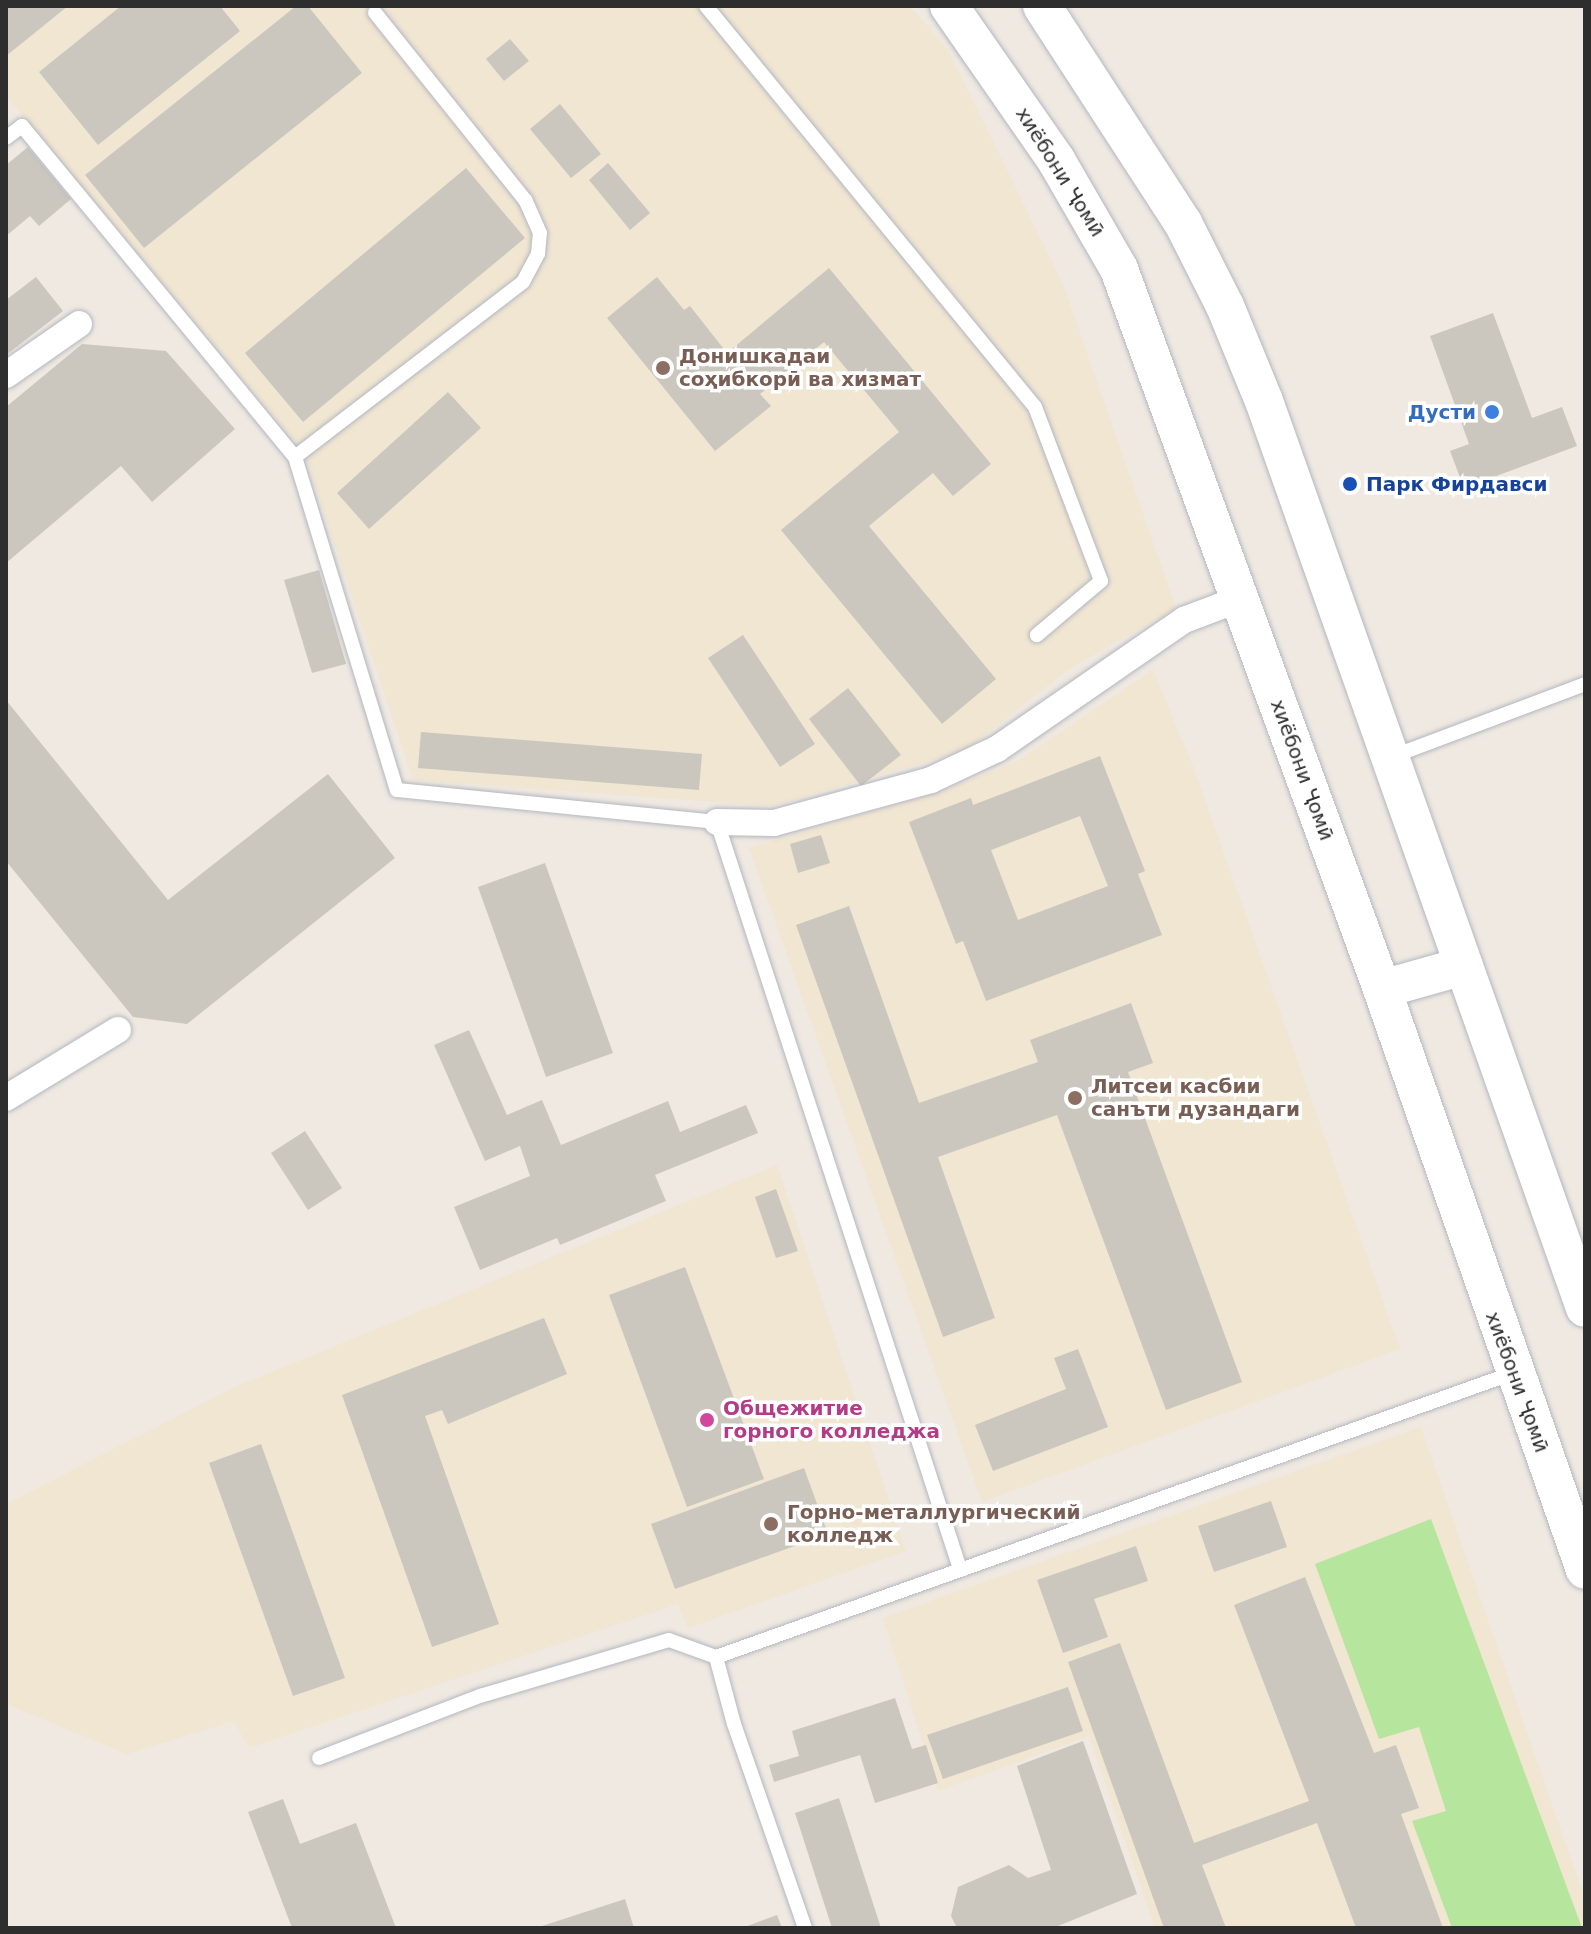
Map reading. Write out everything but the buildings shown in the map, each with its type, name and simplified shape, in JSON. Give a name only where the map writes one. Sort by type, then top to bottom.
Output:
[{"type":"main road","name":"хиёбони Ҷомӣ","points":[[949,6],[1056,160],[1119,269],[1382,989],[1513,1372],[1585,1570]]},
{"type":"main road","points":[[1042,6],[1183,223],[1225,306],[1264,401],[1387,759],[1585,1308]]},
{"type":"main road","points":[[1382,989],[1464,966]]},
{"type":"street","points":[[6,375],[79,324]]},
{"type":"street","points":[[717,822],[774,823],[944,774],[997,749],[1184,620],[1229,603]]},
{"type":"street","points":[[6,1098],[118,1030]]},
{"type":"lane","points":[[706,6],[1035,407],[1101,581],[1037,635]]},
{"type":"lane","points":[[295,457],[523,282],[538,254],[540,233],[525,200],[375,13]]},
{"type":"lane","points":[[6,138],[22,126],[295,457],[397,790],[717,822],[960,1569]]},
{"type":"lane","points":[[1387,759],[1585,684]]},
{"type":"lane","points":[[319,1758],[480,1696],[669,1640],[716,1657],[1513,1372]]},
{"type":"lane","points":[[716,1657],[805,1928]]},
{"type":"shaded area","name":"Донишкадаи соҳибкорӣ ва хизмат","points":[[6,6],[910,6],[948,50],[1063,284],[1176,608],[1068,670],[964,751],[771,806],[413,780],[304,452],[6,96]]},
{"type":"shaded area","name":"Литсеи касбии санъти дузандаги","points":[[1153,670],[1193,766],[1400,1349],[982,1502],[749,848],[939,792],[1014,763]]},
{"type":"shaded area","points":[[777,1165],[906,1551],[688,1628],[678,1604],[249,1748],[234,1721],[127,1754],[6,1704],[6,1504],[235,1387]]},
{"type":"shaded area","points":[[1421,1427],[1585,1899],[1585,1928],[1155,1928],[1089,1736],[938,1791],[883,1618]]},
{"type":"green space","points":[[1431,1519],[1582,1928],[1452,1928],[1412,1821],[1446,1811],[1419,1727],[1379,1739],[1315,1564]]},
{"type":"place","name":"Донишкадаи соҳибкорӣ ва хизмат","points":[[663,368]]},
{"type":"place","name":"Дусти","points":[[1492,412]]},
{"type":"place","name":"Парк Фирдавси","points":[[1350,484]]},
{"type":"place","name":"Литсеи касбии санъти дузандаги","points":[[1075,1098]]},
{"type":"place","name":"Общежитие горного колледжа","points":[[707,1420]]},
{"type":"place","name":"Горно-металлургический колледж","points":[[771,1524]]}]
